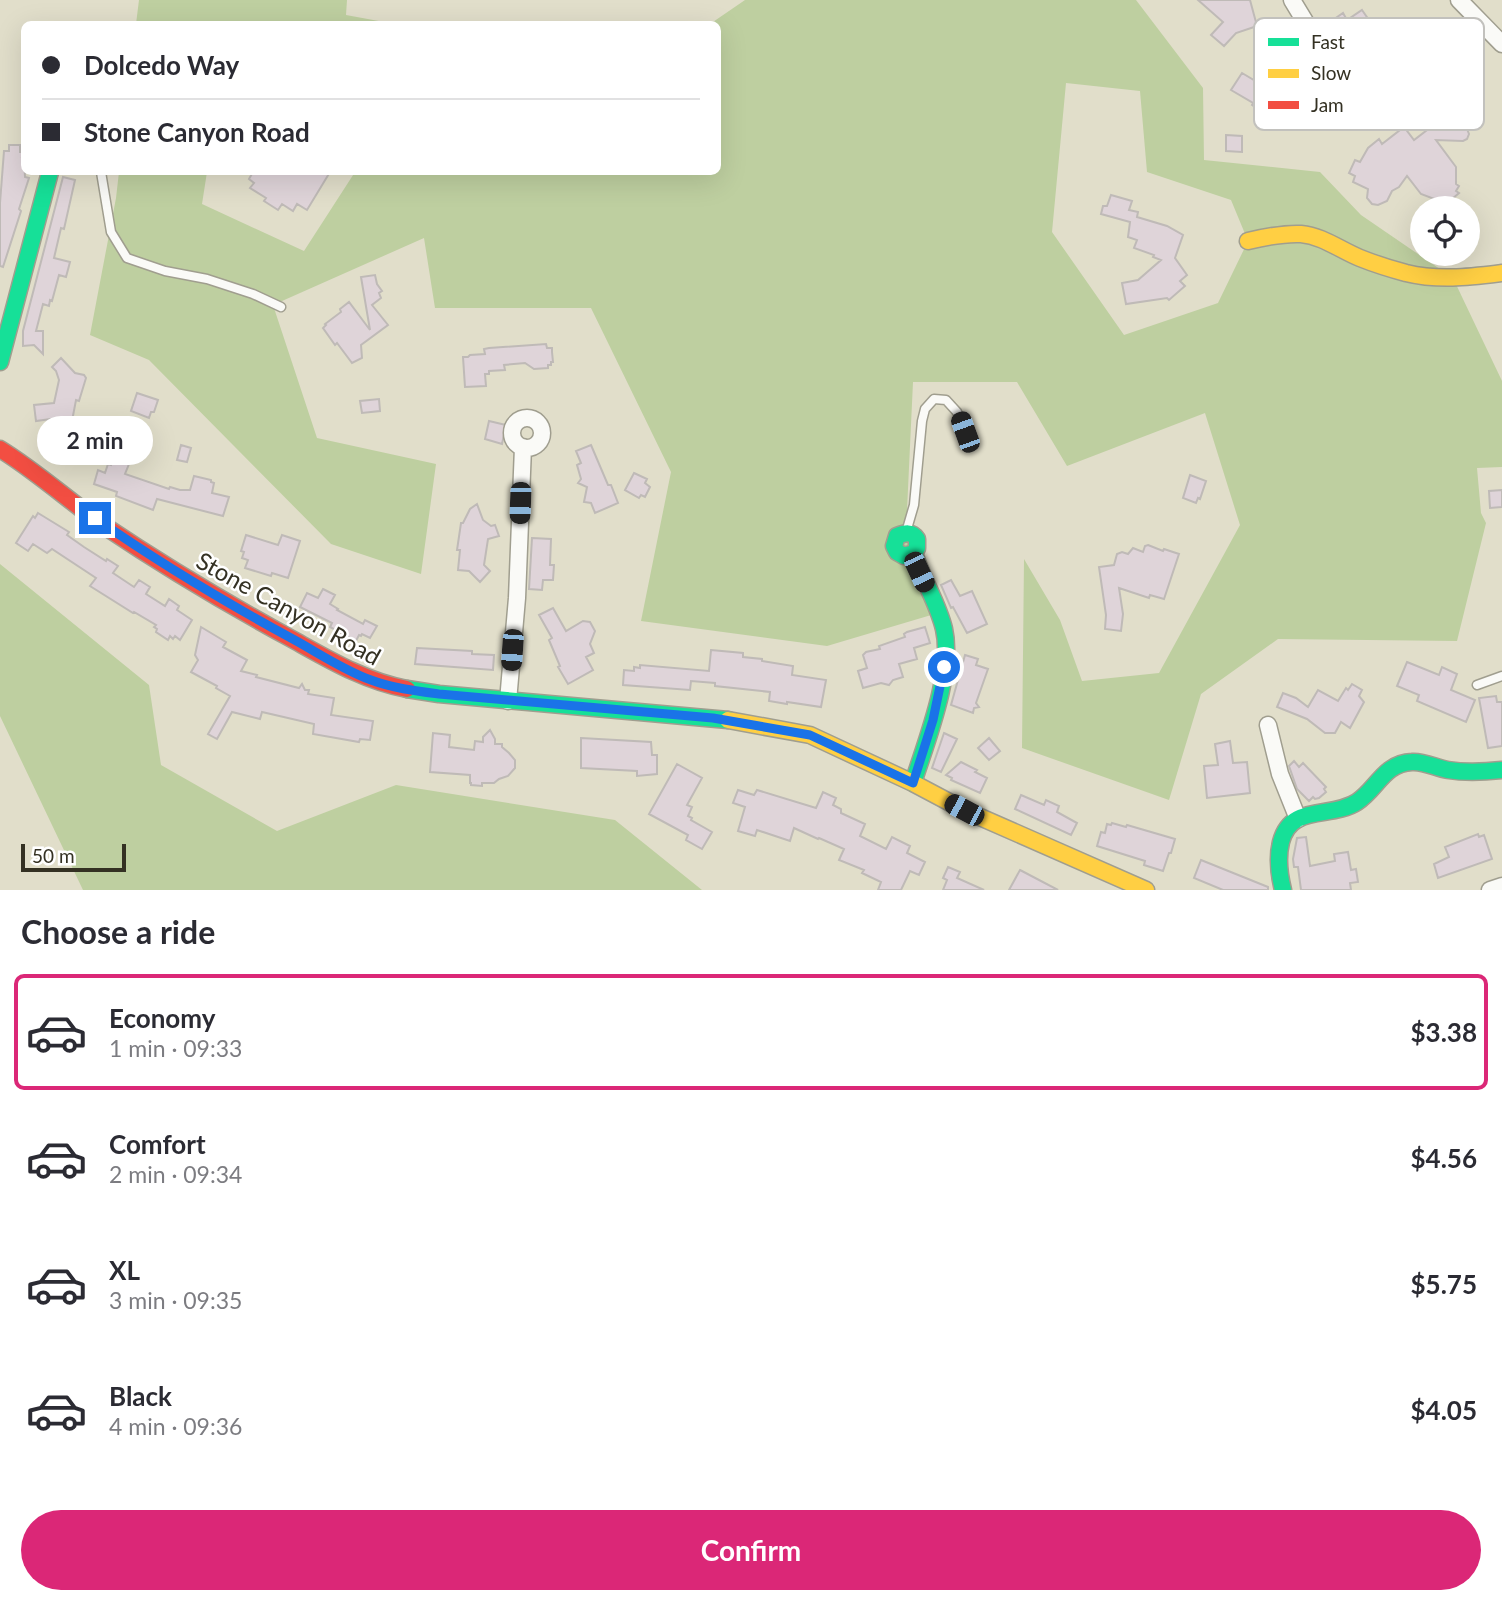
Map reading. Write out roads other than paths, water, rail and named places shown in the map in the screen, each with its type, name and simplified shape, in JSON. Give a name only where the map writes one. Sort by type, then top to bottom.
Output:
[{"type":"street","points":[[1292,0],[1303,18]]},
{"type":"street","points":[[1459,0],[1477,18]]},
{"type":"street","points":[[1484,26],[1502,44]]},
{"type":"street","points":[[0,362],[49,175]]},
{"type":"street","points":[[1248,241],[1302,234],[1329,240],[1358,257],[1432,278],[1471,278],[1502,273]]},
{"type":"street","points":[[508,701],[517,598],[523,447]]},
{"type":"street","name":"Stone Canyon Road","points":[[0,449],[149,556],[228,604],[372,681],[402,689],[439,694],[713,718],[810,735],[964,810],[1146,890]]},
{"type":"street","points":[[906,532],[917,540],[918,546],[914,553],[919,572],[946,632],[947,650],[933,720],[913,783]]},
{"type":"street","points":[[1268,725],[1280,774],[1298,819]]},
{"type":"street","points":[[1283,890],[1278,868],[1284,834],[1290,824],[1298,819],[1353,805],[1364,797],[1388,769],[1414,762],[1472,773],[1502,770]]},
{"type":"street","points":[[1490,890],[1502,886]]},
{"type":"lane","points":[[102,175],[111,232],[127,258],[165,271],[207,279],[253,294],[281,307]]},
{"type":"lane","points":[[906,532],[914,505],[919,439],[925,409],[934,399],[946,400],[957,412],[965,432]]},
{"type":"lane","points":[[1477,685],[1502,676]]}]
